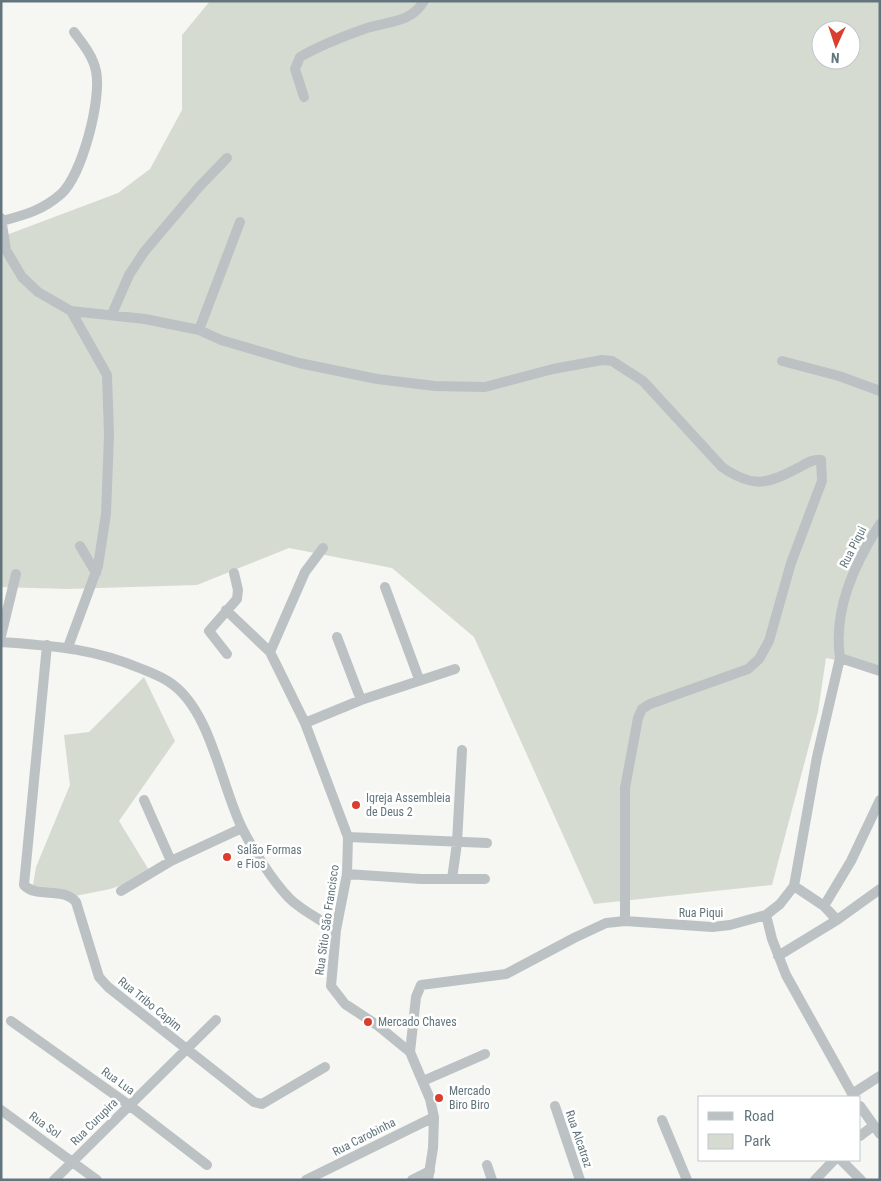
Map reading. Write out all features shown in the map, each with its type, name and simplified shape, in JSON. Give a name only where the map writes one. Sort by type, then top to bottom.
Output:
[{"type":"street","points":[[304,97],[295,69],[300,57],[338,38],[404,19],[415,13],[424,1]]},
{"type":"street","points":[[74,32],[87,48],[97,72],[96,94],[90,124],[77,170],[62,193],[36,212],[2,219],[6,250],[22,277],[38,292],[71,311],[112,314],[199,330],[221,340],[299,363],[377,379],[435,386],[485,387],[553,369],[602,360],[612,361],[643,381],[722,467],[738,478],[760,484],[817,459],[823,462],[823,471],[816,497],[790,563],[769,641],[759,660],[748,669],[650,704],[642,709],[638,718],[625,788],[625,921]]},
{"type":"street","points":[[112,314],[129,275],[144,252],[199,187],[227,158]]},
{"type":"street","points":[[199,330],[240,222]]},
{"type":"street","points":[[68,647],[96,573],[106,514],[108,384],[107,374],[71,311]]},
{"type":"street","points":[[782,361],[839,376],[880,391]]},
{"type":"street","name":"Rua Piqui","points":[[410,1052],[416,997],[421,984],[506,974],[606,923],[625,921],[712,927],[730,926],[766,915],[780,904],[794,886],[817,757],[840,658],[839,628],[848,586],[880,524]]},
{"type":"street","points":[[80,546],[96,573]]},
{"type":"street","points":[[270,652],[305,572],[323,548]]},
{"type":"street","points":[[227,654],[208,632],[238,596],[234,573]]},
{"type":"street","points":[[1,636],[16,574]]},
{"type":"street","points":[[385,587],[419,679]]},
{"type":"street","name":"Rua Sítio São Francisco","points":[[226,610],[270,652],[305,723],[348,837],[347,874],[336,930],[331,986],[345,1004],[377,1025],[410,1052]]},
{"type":"street","points":[[337,637],[361,700]]},
{"type":"street","points":[[1,642],[68,647],[100,653],[161,677],[173,684],[198,712],[242,828],[255,850],[289,897],[336,930]]},
{"type":"street","name":"Rua Tribo Capim","points":[[46,645],[24,885],[32,890],[62,893],[73,898],[76,902],[99,977],[186,1049],[258,1104],[262,1104],[325,1067]]},
{"type":"street","points":[[840,658],[880,671]]},
{"type":"street","points":[[305,723],[361,700],[455,668]]},
{"type":"street","points":[[452,879],[457,843],[462,750]]},
{"type":"street","points":[[144,800],[171,861]]},
{"type":"street","points":[[824,906],[851,861],[880,800]]},
{"type":"street","points":[[121,891],[171,861],[242,828]]},
{"type":"street","points":[[348,837],[487,843]]},
{"type":"street","points":[[347,874],[399,879],[485,879]]},
{"type":"street","points":[[794,886],[824,906],[836,920]]},
{"type":"street","points":[[778,956],[836,920],[880,889]]},
{"type":"street","points":[[766,915],[778,956],[853,1096],[880,1076]]},
{"type":"street","name":"Rua Curupira","points":[[54,1180],[216,1020]]},
{"type":"street","name":"Rua Lua","points":[[11,1021],[129,1105],[207,1165]]},
{"type":"street","points":[[410,1052],[430,1099],[434,1117],[433,1148],[429,1176],[412,1180]]},
{"type":"street","points":[[423,1081],[485,1054]]},
{"type":"street","name":"Rua Alcatraz","points":[[555,1106],[580,1180]]},
{"type":"street","points":[[861,1108],[876,1130],[861,1136]]},
{"type":"street","name":"Rua Sol","points":[[1,1110],[97,1180]]},
{"type":"street","name":"Rua Carobinha","points":[[306,1180],[434,1117]]},
{"type":"street","points":[[662,1120],[687,1180]]},
{"type":"street","points":[[815,1180],[833,1161]]},
{"type":"street","points":[[842,1161],[861,1180]]},
{"type":"street","points":[[487,1165],[492,1180]]},
{"type":"green space","points":[[210,1],[880,1],[880,669],[826,658],[818,712],[772,885],[594,904],[474,637],[392,568],[289,548],[197,585],[66,589],[1,587],[1,237],[118,193],[150,169],[182,110],[182,35]]},
{"type":"green space","points":[[144,677],[175,741],[119,821],[152,875],[110,889],[70,897],[32,891],[36,867],[70,785],[64,735],[89,732]]},
{"type":"place","name":"Igreja Assembleia de Deus 2","points":[[356,805]]},
{"type":"place","name":"Salão Formas e Fios","points":[[227,857]]},
{"type":"place","name":"Mercado Chaves","points":[[368,1022]]},
{"type":"place","name":"Mercado Biro Biro","points":[[439,1098]]}]
